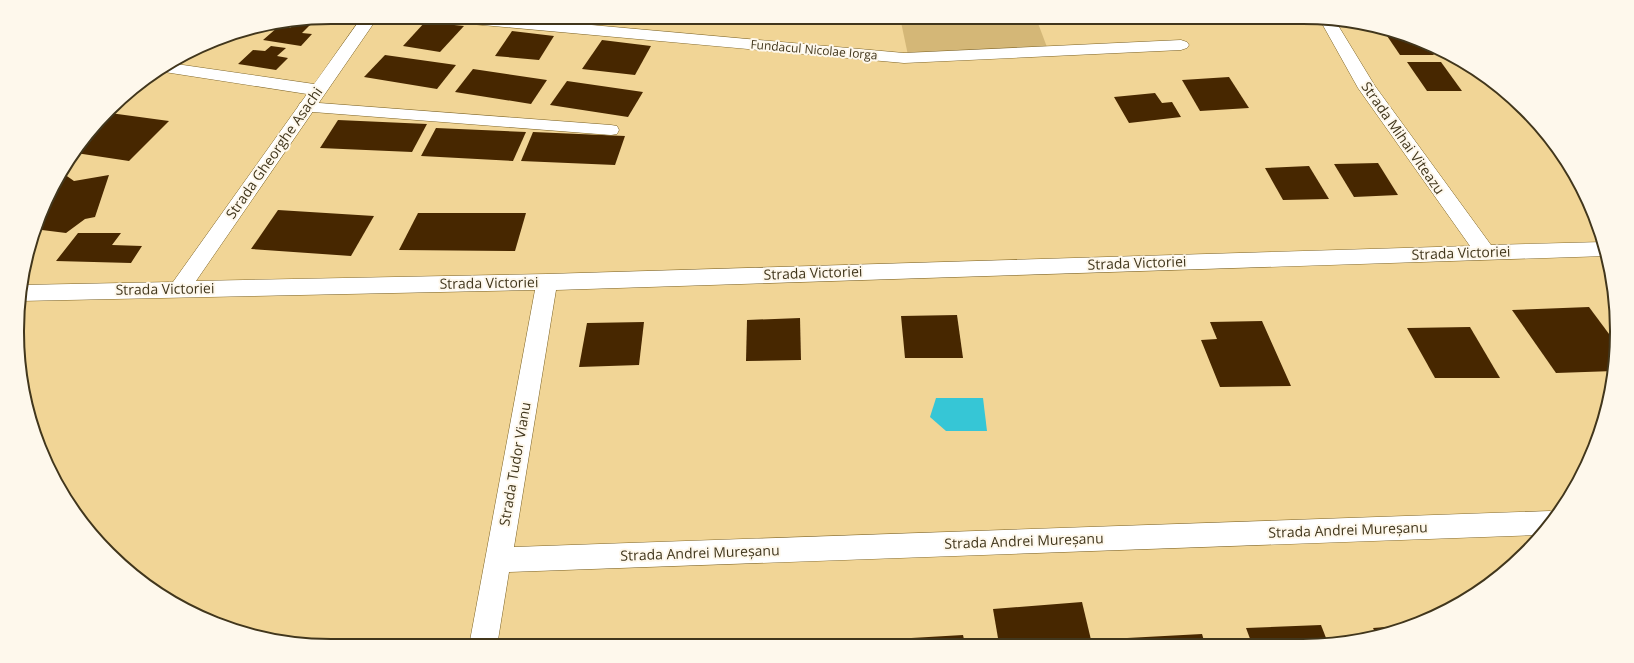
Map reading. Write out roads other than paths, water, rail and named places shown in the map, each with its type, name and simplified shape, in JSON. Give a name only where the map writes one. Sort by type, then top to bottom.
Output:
[{"type":"street","name":"Strada Gheorghe Asachi","points":[[178,289],[365,24]]},
{"type":"street","name":"Fundacul Nicolae Iorga","points":[[527,24],[904,58],[1181,45]]},
{"type":"street","name":"Strada Mihai Viteazu","points":[[1329,26],[1367,88],[1485,252]]},
{"type":"street","points":[[173,68],[318,90]]},
{"type":"street","name":"Strada Victoriei","points":[[27,293],[547,282],[1599,249]]},
{"type":"street","name":"Strada Tudor Vianu","points":[[484,639],[547,282]]},
{"type":"street","name":"Strada Andrei Mureșanu","points":[[498,560],[1543,522]]},
{"type":"lane","points":[[306,107],[611,130]]},
{"type":"water","points":[[936,398],[983,398],[987,431],[946,431],[930,417]]}]
